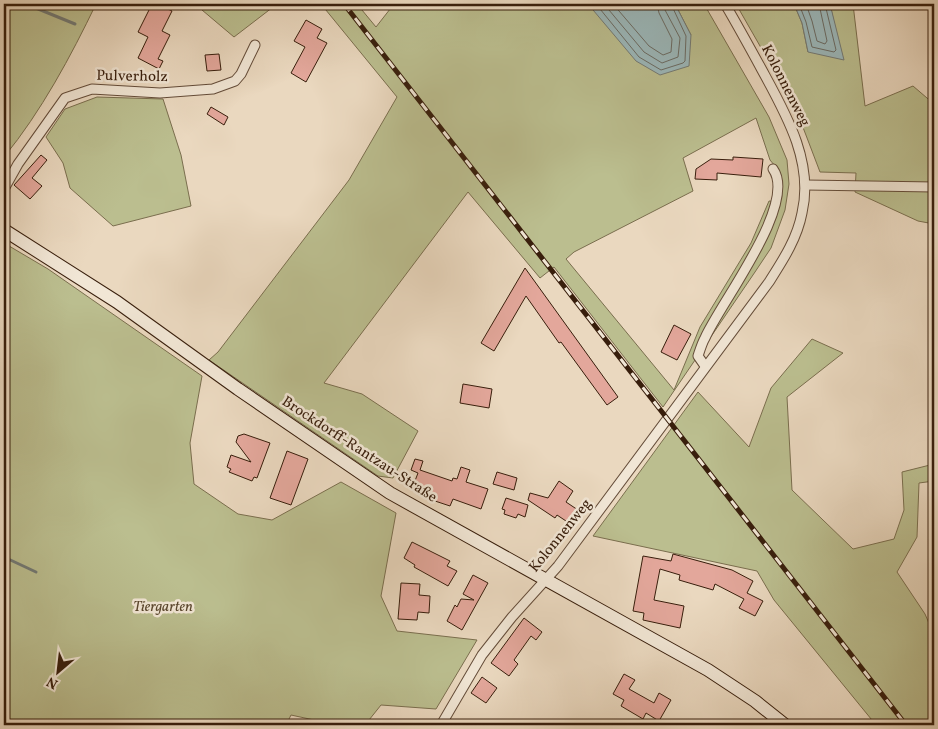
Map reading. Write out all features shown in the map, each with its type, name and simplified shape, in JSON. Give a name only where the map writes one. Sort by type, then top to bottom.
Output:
[{"type":"street","name":"Kolonnenweg","points":[[441,725],[482,655],[544,579],[564,558],[769,282],[796,233],[802,213],[806,185],[798,145],[786,113],[725,4]]},
{"type":"street","name":"Pulverholz","points":[[4,188],[18,164],[65,98],[92,89],[160,93],[213,89],[235,81],[241,74],[255,45]]},
{"type":"street","points":[[705,366],[698,356],[705,338],[771,220],[779,186],[778,175],[774,169]]},
{"type":"street","points":[[806,185],[934,188]]},
{"type":"street","name":"Brockdorff-Rantzau-Straße","points":[[4,230],[116,302],[238,389],[390,493],[708,670],[755,700],[785,725]]},
{"type":"green space","points":[[4,4],[96,4],[43,103],[4,157]]},
{"type":"green space","points":[[204,4],[277,4],[234,37],[202,10]]},
{"type":"green space","points":[[321,4],[357,4],[376,27],[394,4],[588,4],[691,35],[675,4],[704,4],[769,117],[787,160],[789,184],[785,210],[771,248],[663,407],[554,267],[540,278],[468,192],[324,383],[362,394],[418,431],[393,478],[378,476],[209,360],[218,352],[349,180],[397,97]],"holes":[[[756,118],[770,160],[780,172],[779,202],[769,201],[751,243],[700,327],[674,390],[566,259],[574,252],[693,191],[683,158]]]},
{"type":"green space","points":[[736,4],[794,4],[802,23],[808,52],[834,23],[830,4],[853,4],[865,106],[913,86],[934,104],[934,224],[918,221],[855,192],[856,173],[820,172],[796,109]]},
{"type":"green space","points":[[97,97],[163,99],[181,155],[191,206],[113,226],[70,188],[63,163],[46,137],[65,109]]},
{"type":"green space","name":"Tiergarten","points":[[4,243],[48,269],[202,376],[190,443],[194,484],[238,514],[272,520],[341,482],[396,513],[381,596],[397,631],[477,640],[436,709],[381,705],[365,725],[337,725],[291,715],[286,725],[4,725]]},
{"type":"green space","points":[[812,339],[843,353],[787,397],[792,490],[853,549],[894,539],[904,510],[902,472],[934,464],[934,481],[919,483],[917,537],[897,572],[925,614],[934,635],[934,725],[876,725],[774,600],[757,571],[593,536],[698,392],[749,447],[771,388]]},
{"type":"water","points":[[588,4],[675,4],[691,35],[689,66],[660,75],[636,61]]},
{"type":"water","points":[[794,4],[830,4],[844,60],[808,52],[802,23]]},
{"type":"building","points":[[152,4],[158,4],[172,11],[162,31],[170,35],[158,59],[163,61],[159,69],[138,58],[148,37],[138,32]]},
{"type":"building","points":[[306,20],[322,29],[317,38],[327,43],[306,82],[291,73],[305,47],[294,41]]},
{"type":"building","points":[[219,54],[221,70],[207,71],[205,55]]},
{"type":"building","points":[[211,107],[228,117],[224,125],[207,114]]},
{"type":"building","points":[[41,155],[47,160],[32,178],[42,186],[30,199],[14,185]]},
{"type":"building","points":[[733,157],[763,159],[761,177],[717,173],[717,180],[695,179],[696,169],[711,159],[733,160]]},
{"type":"building","points":[[525,268],[618,397],[607,405],[561,342],[559,343],[526,296],[494,351],[481,343]]},
{"type":"building","points":[[674,325],[691,334],[677,360],[661,352]]},
{"type":"building","points":[[463,384],[492,389],[489,408],[460,403]]},
{"type":"building","points":[[244,434],[270,443],[257,478],[254,477],[252,481],[229,472],[231,469],[227,467],[231,455],[251,462],[236,442],[238,436]]},
{"type":"building","points":[[287,451],[308,459],[291,505],[270,498]]},
{"type":"building","points":[[415,459],[423,461],[420,470],[452,481],[453,478],[457,479],[461,467],[470,470],[466,482],[488,489],[481,509],[453,499],[450,506],[432,500],[433,495],[426,492],[427,490],[413,486],[418,473],[411,470]]},
{"type":"building","points":[[497,472],[517,478],[514,490],[493,484]]},
{"type":"building","points":[[559,481],[573,491],[566,502],[578,510],[569,523],[557,515],[555,518],[528,500],[530,493],[548,498]]},
{"type":"building","points":[[506,498],[528,505],[525,517],[518,514],[516,518],[504,514],[505,510],[502,509]]},
{"type":"building","points":[[412,542],[450,561],[447,566],[457,571],[448,586],[414,567],[415,565],[404,558]]},
{"type":"building","points":[[673,554],[732,570],[753,581],[747,593],[763,601],[755,616],[739,608],[744,599],[715,584],[713,590],[679,580],[680,575],[660,569],[654,600],[684,606],[680,628],[643,620],[644,613],[633,611],[643,556],[671,561]]},
{"type":"building","points":[[473,575],[488,583],[462,630],[447,621],[455,605],[457,607],[461,599],[474,600],[463,594]]},
{"type":"building","points":[[401,583],[420,584],[419,595],[430,596],[429,613],[418,612],[417,620],[398,619]]},
{"type":"building","points":[[524,618],[542,632],[536,640],[531,636],[514,660],[518,664],[509,676],[491,663]]},
{"type":"building","points":[[624,674],[635,680],[629,689],[654,703],[659,693],[671,700],[659,721],[646,713],[643,719],[621,706],[624,700],[613,694]]},
{"type":"building","points":[[482,677],[497,688],[486,703],[471,693]]},
{"type":"waterway","points":[[26,4],[75,24]]},
{"type":"waterway","points":[[4,557],[36,572]]},
{"type":"railway","points":[[344,4],[906,725]]}]
